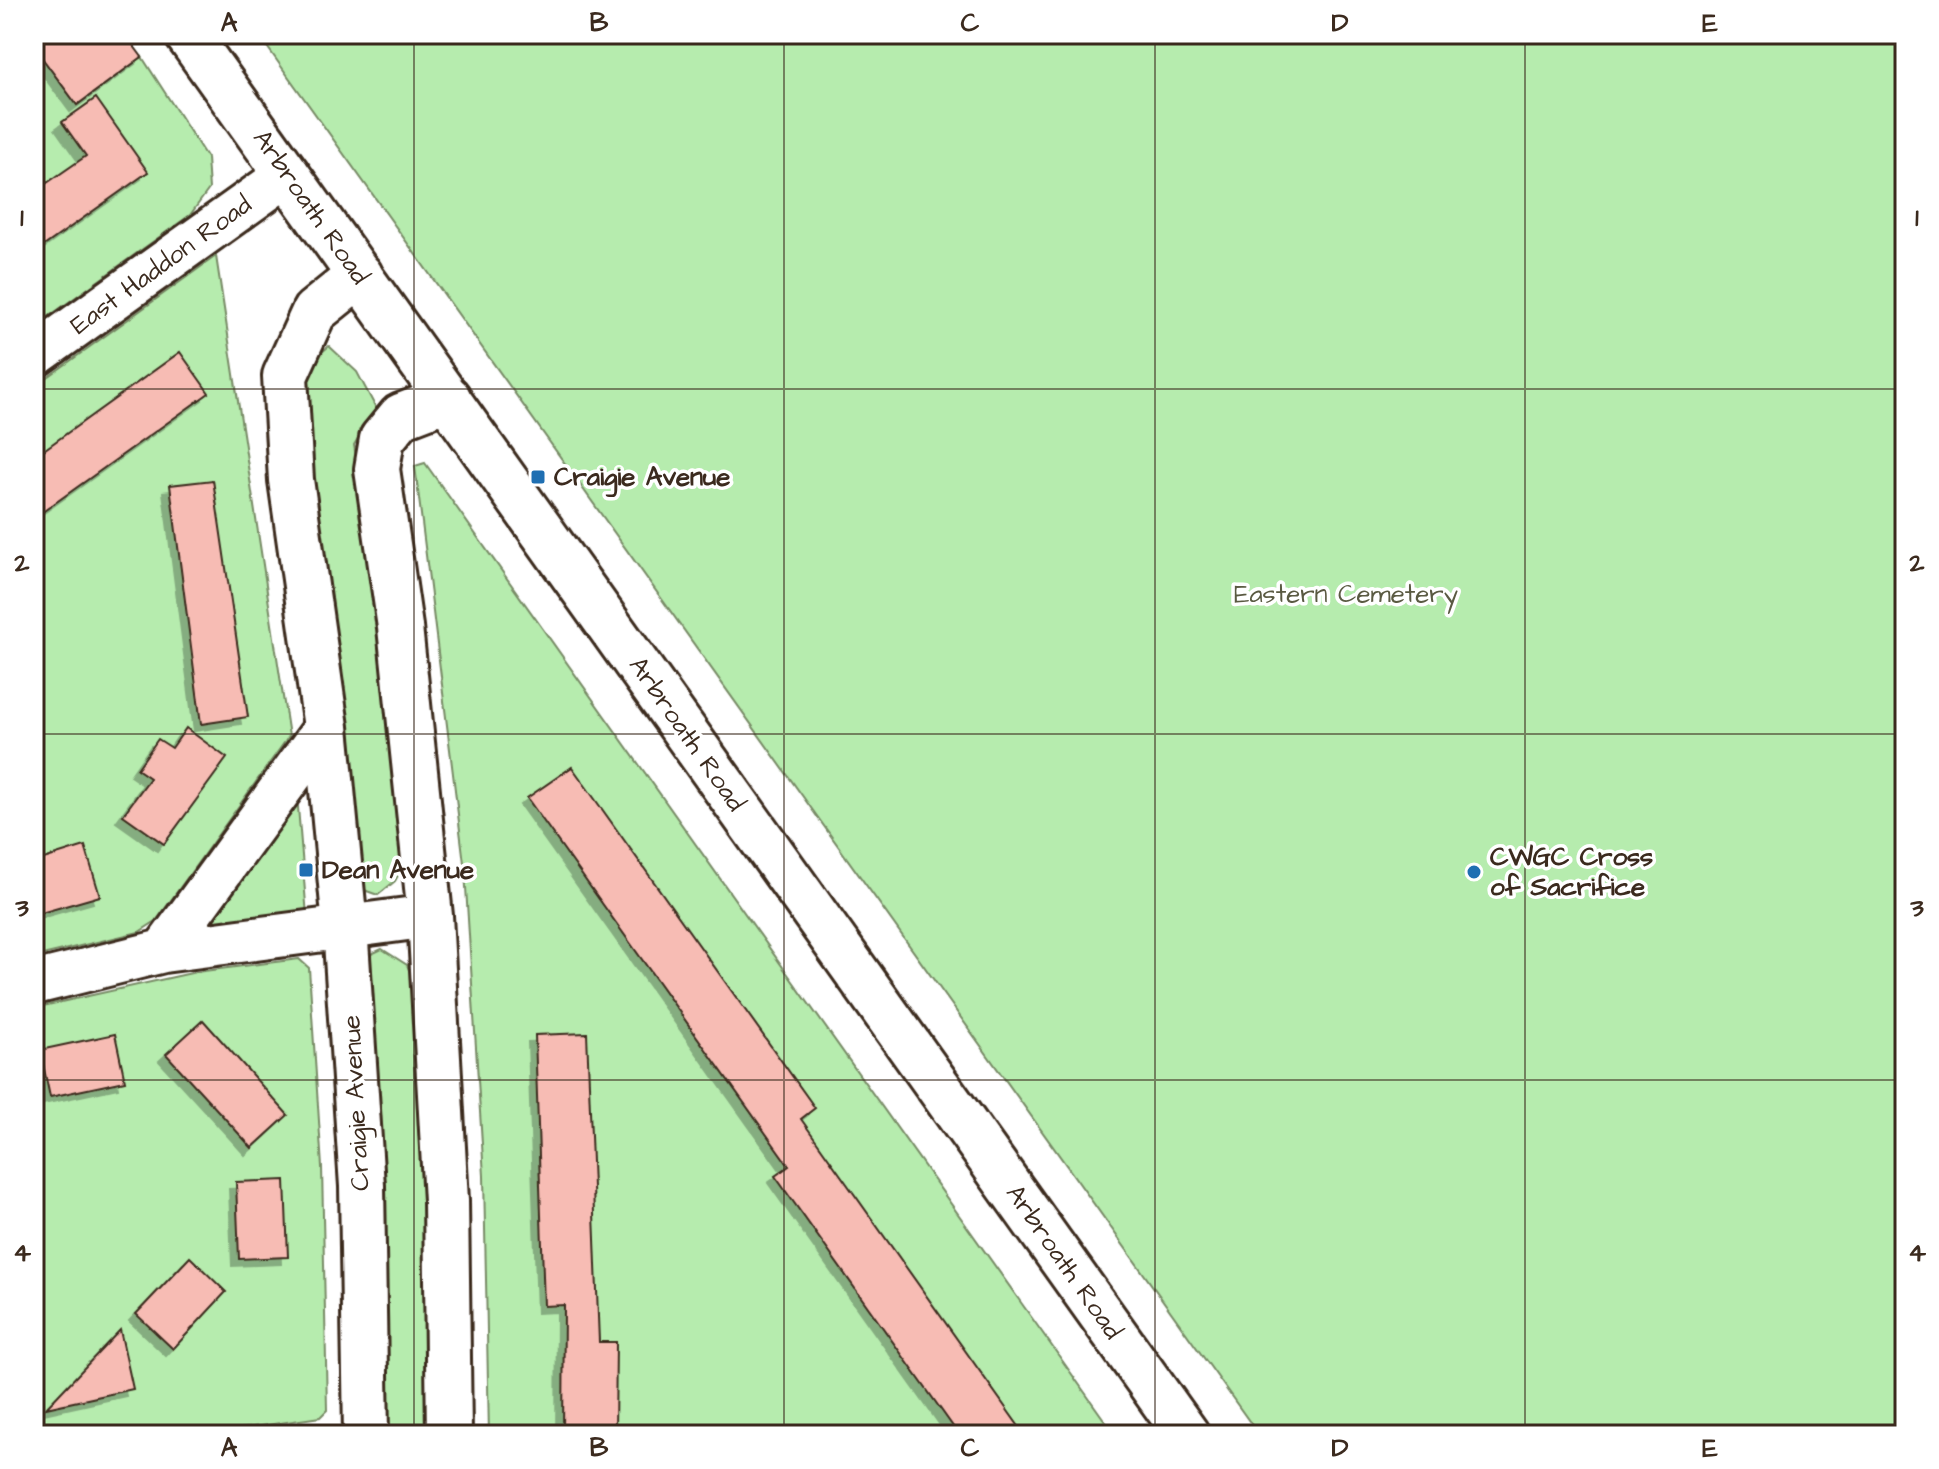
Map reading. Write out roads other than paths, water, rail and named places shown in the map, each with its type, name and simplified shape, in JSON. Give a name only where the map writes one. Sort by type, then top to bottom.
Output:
[{"type":"street","name":"Arbroath Road","points":[[187,34],[1187,1435]]},
{"type":"street","name":"East Haddon Road","points":[[34,356],[288,174]]},
{"type":"street","name":"Craigie Avenue","points":[[360,275],[314,312],[285,376],[291,480],[326,727],[345,926],[362,1186],[366,1435]]},
{"type":"street","points":[[448,398],[401,416],[382,439],[377,469],[400,627],[430,916],[446,1201],[449,1435]]},
{"type":"street","points":[[163,951],[326,727]]},
{"type":"street","points":[[34,983],[163,951],[430,916]]},
{"type":"place","name":"Craigie Avenue","points":[[538,477]]},
{"type":"place","name":"Dean Avenue","points":[[306,870]]},
{"type":"place","name":"CWGC Cross of Sacrifice","points":[[1474,872]]},
{"type":"park label","name":"Eastern Cemetery","points":[[1346,594]]}]
